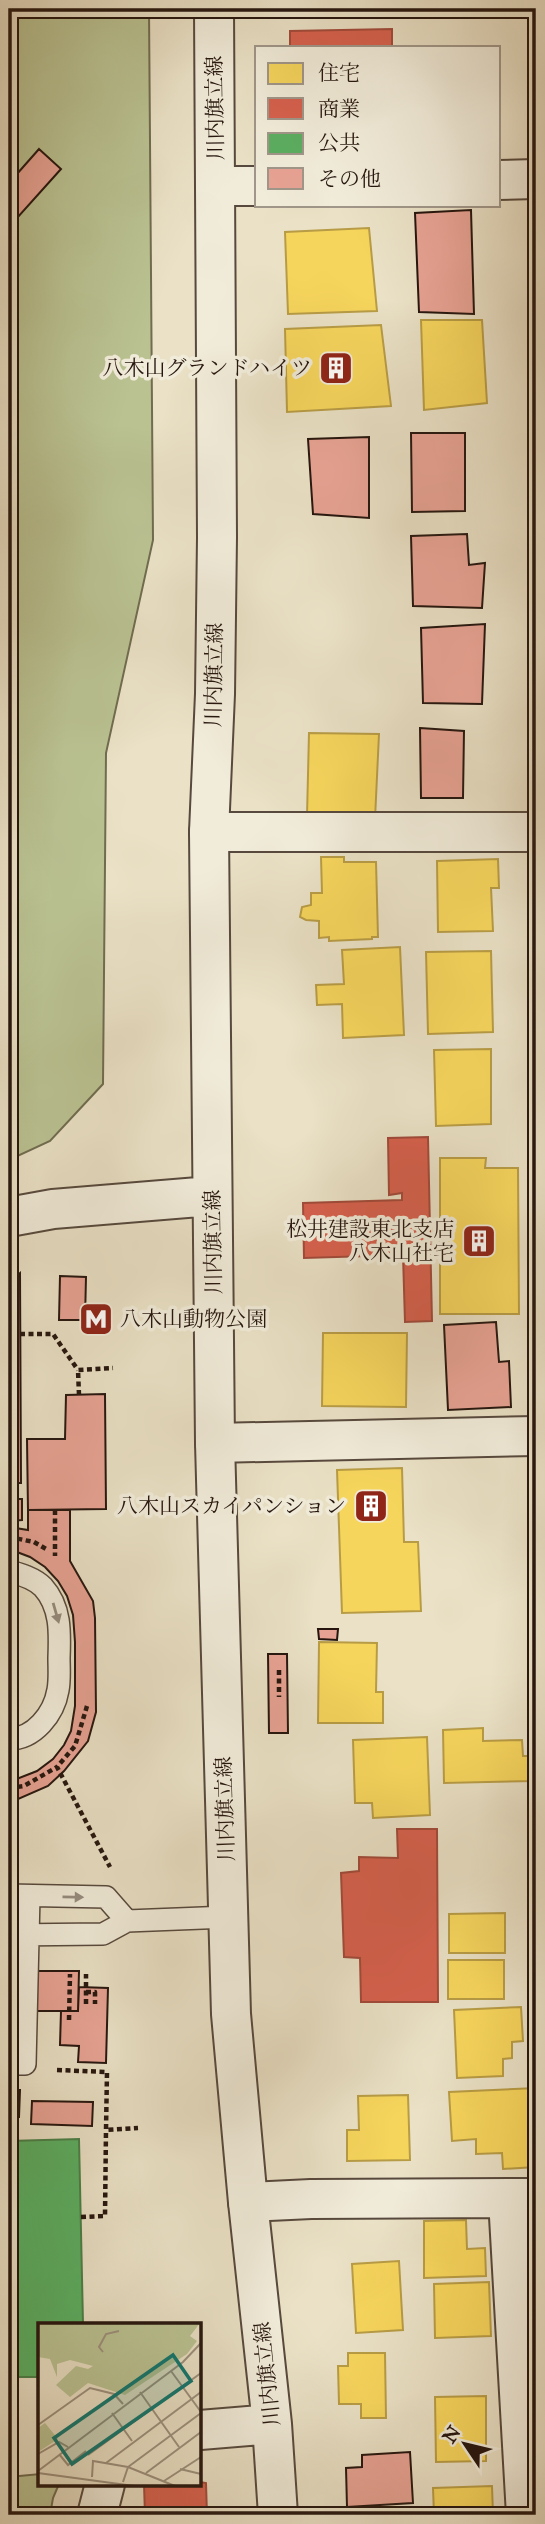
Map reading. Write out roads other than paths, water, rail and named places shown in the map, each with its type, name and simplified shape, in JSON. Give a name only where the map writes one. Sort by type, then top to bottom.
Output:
[{"type":"street","name":"川内旗立線","points":[[214,9],[217,537],[209,832],[215,1443],[231,2014],[272,2424],[278,2515]]},
{"type":"street","points":[[500,180],[536,178]]},
{"type":"street","points":[[217,186],[255,186]]},
{"type":"street","points":[[209,832],[536,832]]},
{"type":"street","points":[[9,1217],[53,1209],[211,1196]]},
{"type":"street","points":[[215,1443],[536,1436]]},
{"type":"street","points":[[248,2202],[522,2198],[526,2515]]},
{"type":"street","points":[[201,2430],[272,2424]]},
{"type":"street","points":[[97,2515],[104,2486]]},
{"type":"lane","points":[[9,1571],[41,1585],[57,1609],[60,1628],[58,1690],[50,1714],[32,1732],[18,1739],[9,1739]]},
{"type":"lane","points":[[9,2064],[26,2064],[17,2016],[19,1896],[106,1897],[127,1921]]},
{"type":"lane","points":[[18,1935],[103,1934],[127,1921],[228,1917]]},
{"type":"place","name":"八木山グランドハイツ","points":[[336,368]]},
{"type":"place","name":"松井建設東北支店 八木山社宅","points":[[479,1241]]},
{"type":"place","name":"八木山動物公園","points":[[96,1319]]},
{"type":"place","name":"八木山スカイパンション","points":[[371,1506]]}]
